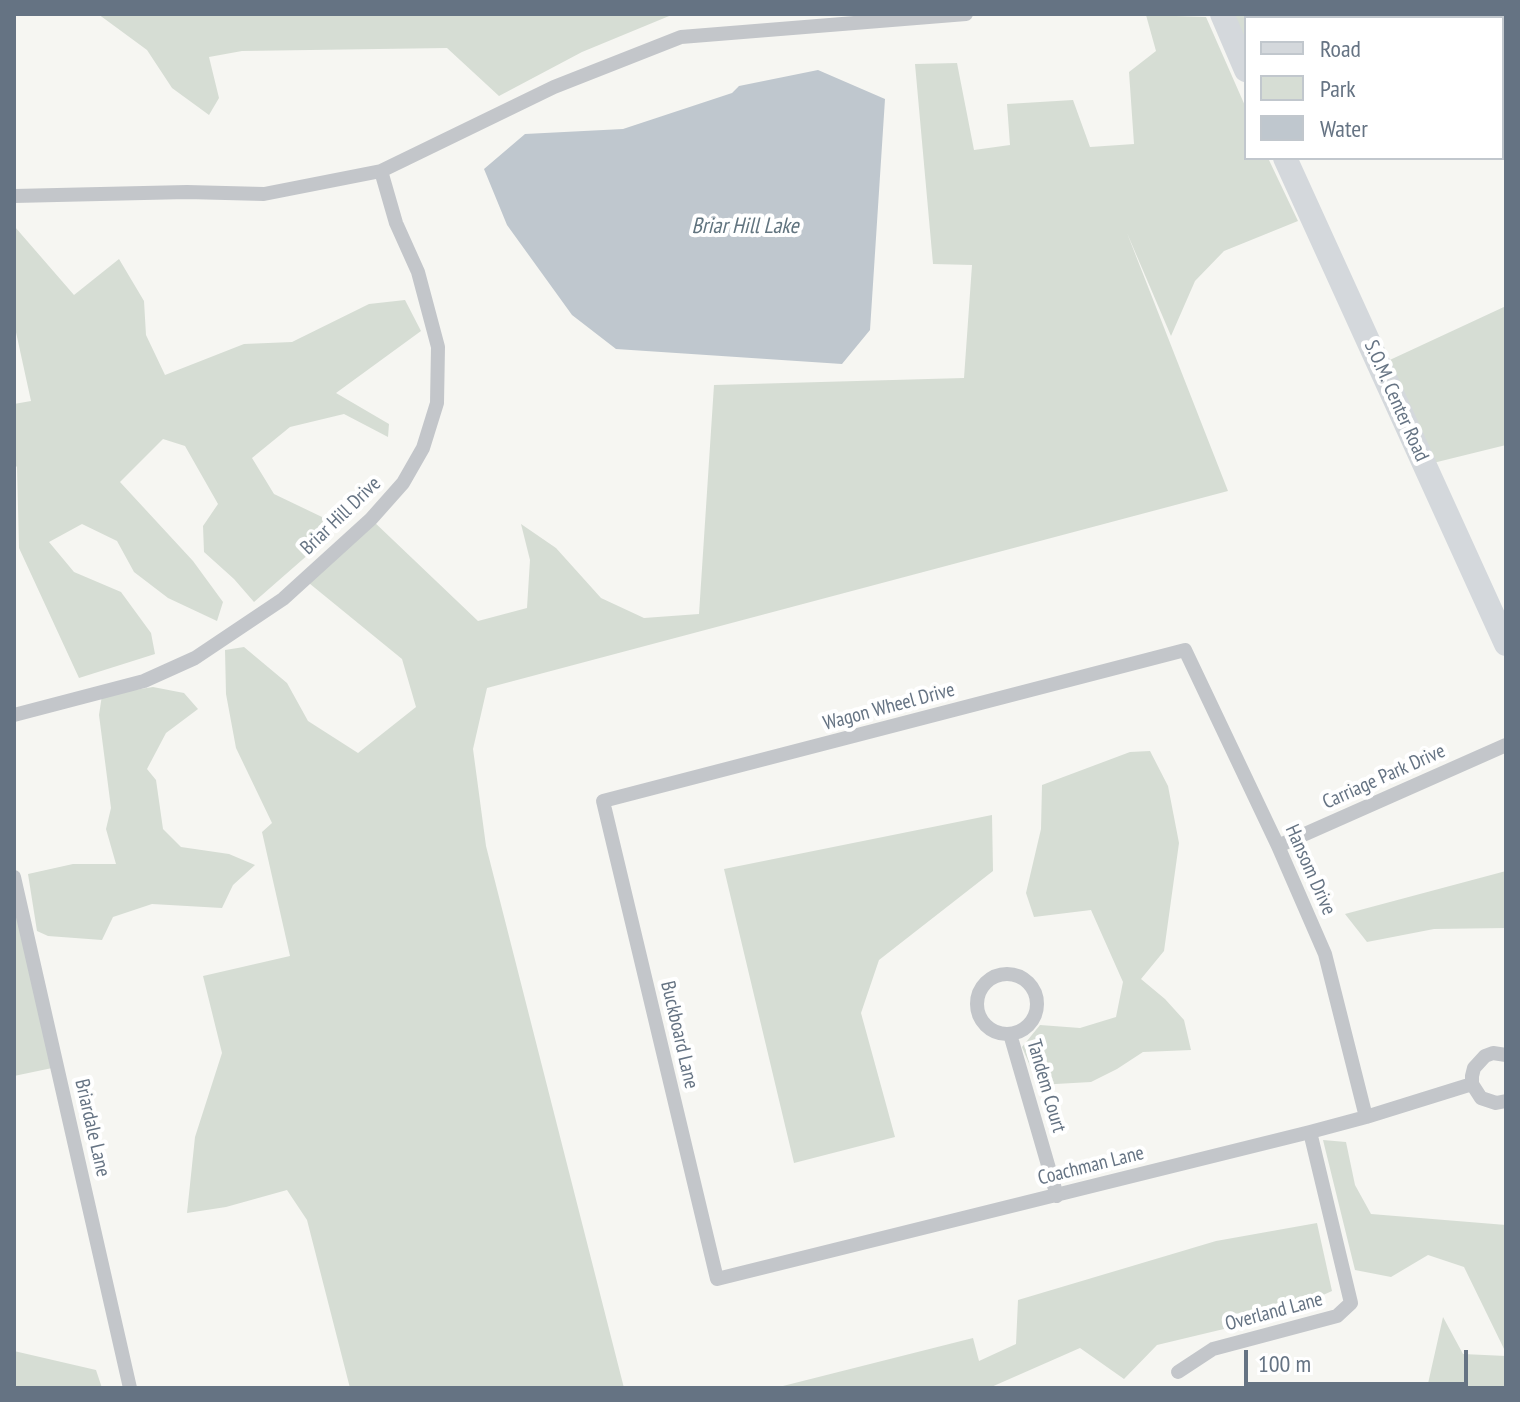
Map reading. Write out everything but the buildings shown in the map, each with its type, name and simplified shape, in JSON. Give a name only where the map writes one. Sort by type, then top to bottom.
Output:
[{"type":"main road","points":[[1222,14],[1244,65]]},
{"type":"main road","name":"S.O.M. Center Road","points":[[1286,160],[1506,644]]},
{"type":"street","points":[[14,196],[187,192],[264,194],[381,171],[554,87],[681,37],[966,14]]},
{"type":"street","name":"Briar Hill Drive","points":[[14,715],[144,681],[195,658],[283,599],[371,519],[403,483],[423,448],[437,403],[438,347],[418,272],[396,223],[381,171]]},
{"type":"street","name":"Wagon Wheel Drive","points":[[603,801],[1185,650]]},
{"type":"street","name":"Hansom Drive","points":[[1185,650],[1278,846],[1325,954],[1366,1117]]},
{"type":"street","name":"Carriage Park Drive","points":[[1278,846],[1506,745]]},
{"type":"street","name":"Buckboard Lane","points":[[603,801],[717,1279]]},
{"type":"street","name":"Briardale Lane","points":[[14,877],[130,1388]]},
{"type":"street","name":"Tandem Court","points":[[1009,974],[1027,981],[1037,998],[1037,1009],[1028,1026],[1010,1034],[1000,1033],[984,1023],[977,1005],[983,987],[999,976],[1009,974]]},
{"type":"street","name":"Tandem Court","points":[[1010,1034],[1057,1196]]},
{"type":"street","points":[[1506,1055],[1493,1053],[1478,1061],[1472,1084],[1481,1098],[1488,1102],[1506,1101]]},
{"type":"street","name":"Coachman Lane","points":[[717,1279],[1310,1132],[1472,1084]]},
{"type":"street","name":"Overland Lane","points":[[1178,1372],[1213,1349],[1337,1316],[1351,1303],[1310,1132]]},
{"type":"green space","points":[[98,14],[674,14],[582,52],[499,96],[447,48],[242,51],[209,57],[219,98],[209,115],[172,88],[147,50]]},
{"type":"green space","points":[[1222,14],[1506,14],[1504,68],[1504,16],[1244,16],[1244,65]]},
{"type":"green space","points":[[1146,15],[1206,17],[1244,103],[1244,160],[1269,160],[1298,221],[1224,251],[1195,281],[1171,336],[1127,233],[1228,491],[487,688],[473,749],[486,846],[624,1388],[350,1388],[307,1220],[287,1190],[226,1207],[187,1213],[195,1137],[222,1053],[203,976],[290,956],[262,832],[272,823],[236,748],[226,694],[225,650],[244,647],[287,683],[308,721],[358,753],[416,707],[402,659],[304,579],[371,519],[478,621],[527,608],[530,560],[521,524],[556,548],[601,598],[644,618],[699,614],[714,385],[964,378],[972,265],[933,264],[915,64],[957,63],[974,150],[1010,145],[1007,104],[1073,100],[1090,147],[1134,144],[1129,72],[1156,51]]},
{"type":"green space","points":[[15,227],[74,295],[119,259],[144,301],[146,335],[165,375],[244,344],[292,342],[369,304],[405,300],[421,331],[336,393],[389,424],[388,437],[344,414],[290,427],[252,458],[274,494],[322,517],[326,539],[254,602],[204,552],[203,526],[218,504],[185,446],[163,439],[120,482],[193,561],[223,602],[217,621],[168,598],[134,572],[117,541],[82,524],[49,542],[74,572],[121,592],[151,633],[155,654],[79,678],[19,548],[14,404],[31,401],[14,323]]},
{"type":"green space","points":[[1506,306],[1506,445],[1425,465],[1379,365]]},
{"type":"green space","points":[[153,687],[184,693],[198,709],[166,733],[147,769],[156,780],[163,829],[181,847],[229,854],[255,865],[233,885],[222,908],[152,904],[113,917],[102,940],[48,936],[37,931],[28,874],[73,864],[116,864],[106,829],[111,808],[99,715],[102,695]]},
{"type":"green space","points":[[1150,751],[1168,786],[1179,843],[1164,951],[1141,979],[1184,1020],[1191,1050],[1143,1052],[1091,1082],[1038,1085],[1022,1047],[1040,1025],[1080,1028],[1116,1017],[1123,982],[1091,910],[1034,917],[1026,893],[1041,829],[1042,785],[1130,752]]},
{"type":"green space","points":[[992,815],[993,871],[879,960],[861,1013],[895,1137],[794,1163],[724,869]]},
{"type":"green space","points":[[1506,871],[1506,928],[1434,929],[1367,942],[1345,914]]},
{"type":"green space","points":[[14,899],[57,1067],[14,1076]]},
{"type":"green space","points":[[1323,1140],[1346,1142],[1355,1185],[1371,1214],[1506,1225],[1506,1353],[1464,1267],[1428,1255],[1391,1277],[1355,1270]]},
{"type":"green space","points":[[1317,1223],[1332,1291],[1274,1317],[1157,1345],[1124,1379],[1080,1348],[989,1388],[775,1388],[973,1338],[979,1361],[1016,1344],[1018,1300],[1216,1241]]},
{"type":"green space","points":[[1443,1317],[1463,1354],[1506,1356],[1506,1388],[1427,1388]]},
{"type":"green space","points":[[14,1351],[96,1370],[102,1388],[14,1388]]},
{"type":"water","name":"Briar Hill Lake","points":[[818,70],[885,99],[870,330],[842,364],[616,349],[572,315],[507,225],[484,169],[525,134],[623,129],[732,93],[739,86]]}]
